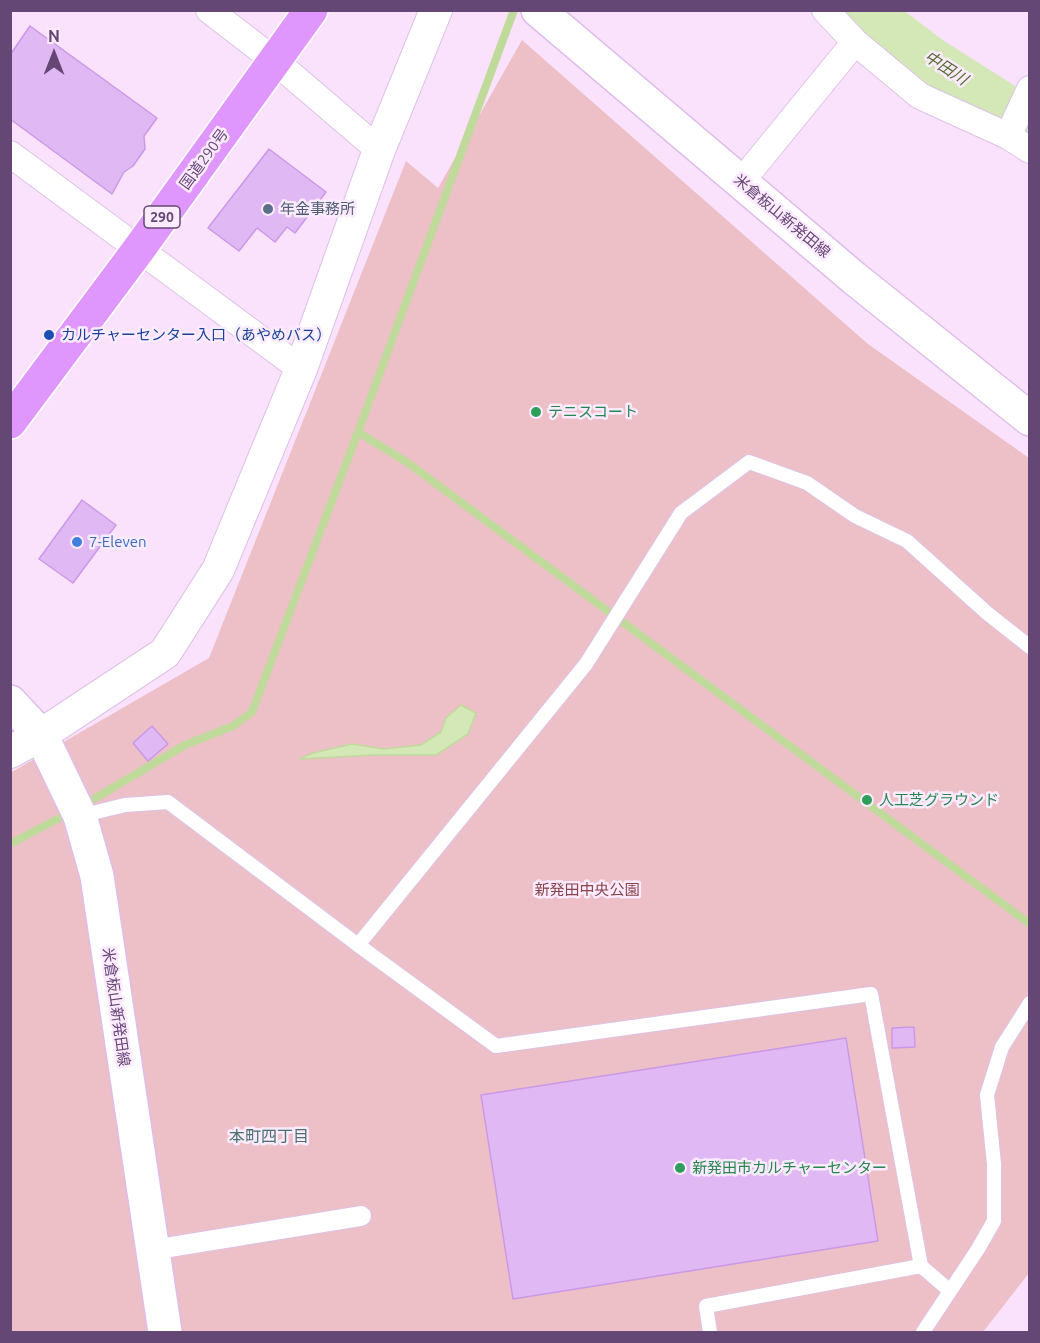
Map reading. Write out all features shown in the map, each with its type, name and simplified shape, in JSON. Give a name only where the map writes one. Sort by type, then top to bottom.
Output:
[{"type":"highway","name":"国道290号","points":[[10,422],[139,249],[311,10]]},
{"type":"main road","name":"米倉板山新発田線","points":[[538,10],[881,300],[1029,419]]},
{"type":"main road","name":"米倉板山新発田線","points":[[10,702],[41,735],[80,816],[97,876],[165,1332]]},
{"type":"street","points":[[10,752],[41,735],[165,653],[218,570],[301,369],[380,150],[436,10]]},
{"type":"street","points":[[825,10],[855,42],[920,96],[1008,136],[1029,150]]},
{"type":"street","points":[[224,15],[274,61],[380,150]]},
{"type":"street","points":[[741,182],[855,42]]},
{"type":"street","points":[[1008,136],[1029,89]]},
{"type":"street","points":[[10,153],[301,369]]},
{"type":"street","points":[[152,1250],[362,1216]]},
{"type":"lane","points":[[358,945],[586,664],[681,513],[749,462],[807,483],[855,516],[907,541],[987,613],[1029,647]]},
{"type":"lane","points":[[80,816],[125,805],[168,802],[496,1046],[871,994],[921,1266],[951,1291]]},
{"type":"lane","points":[[923,1332],[994,1221],[994,1164],[987,1095],[1002,1047],[1029,1003]]},
{"type":"lane","points":[[710,1332],[706,1306],[921,1266]]},
{"type":"green space","name":"新発田中央公園","points":[[522,40],[868,344],[1029,458],[1029,1273],[983,1332],[11,1332],[10,773],[209,658],[406,161],[438,188]]},
{"type":"shaded area","points":[[461,705],[476,713],[468,734],[436,755],[374,755],[300,759],[313,753],[352,744],[384,749],[421,745],[441,732],[446,718]]},
{"type":"building","points":[[30,26],[157,118],[144,136],[145,149],[133,166],[124,172],[112,194],[10,119],[10,55]]},
{"type":"building","name":"年金事務所","points":[[269,149],[326,192],[295,233],[287,227],[275,242],[257,228],[239,251],[208,228]]},
{"type":"building","name":"7-Eleven","points":[[82,500],[116,525],[73,583],[39,559]]},
{"type":"building","points":[[152,726],[168,744],[148,761],[133,743]]},
{"type":"building","points":[[914,1027],[915,1047],[892,1048],[892,1028]]},
{"type":"building","name":"新発田市カルチャーセンター","points":[[846,1038],[878,1241],[513,1299],[481,1095]]},
{"type":"waterway","points":[[82,806],[185,745],[233,726],[252,712],[514,10]]},
{"type":"waterway","name":"中田川","points":[[866,10],[929,58],[1030,122]]},
{"type":"waterway","points":[[358,432],[408,463],[1030,924]]},
{"type":"waterway","points":[[10,844],[69,813]]},
{"type":"place","name":"年金事務所","points":[[268,209]]},
{"type":"place","name":"カルチャーセンター入口（あやめバス）","points":[[49,335]]},
{"type":"place","name":"テニスコート","points":[[536,412]]},
{"type":"place","name":"7-Eleven","points":[[77,542]]},
{"type":"place","name":"人工芝グラウンド","points":[[867,800]]},
{"type":"place","name":"新発田市カルチャーセンター","points":[[680,1168]]},
{"type":"district","name":"本町四丁目","points":[[269,1137]]}]
